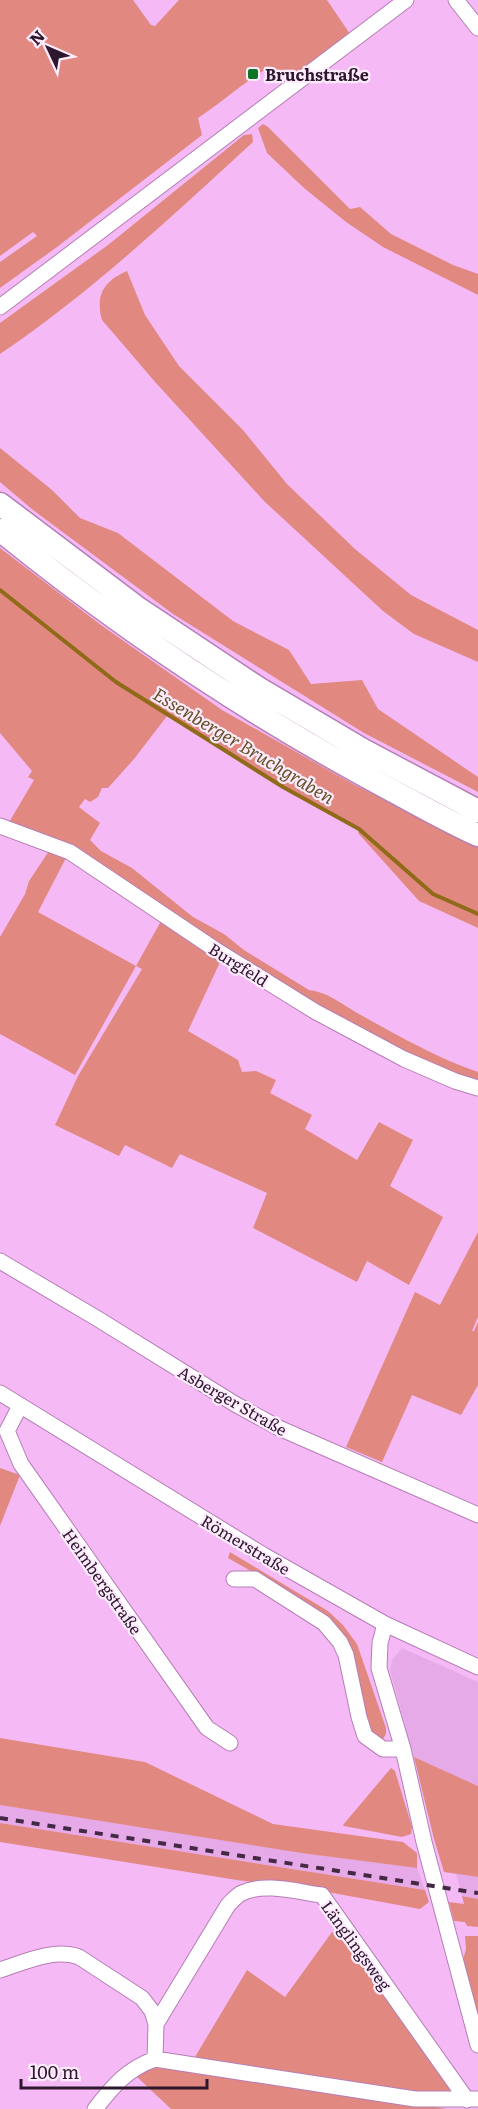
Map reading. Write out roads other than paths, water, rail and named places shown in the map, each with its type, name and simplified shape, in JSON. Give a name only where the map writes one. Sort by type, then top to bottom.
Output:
[{"type":"highway","points":[[0,504],[139,609],[258,688],[363,750],[478,811]]},
{"type":"highway","points":[[0,530],[139,634],[246,705],[358,772],[478,835]]},
{"type":"street","points":[[0,307],[406,0]]},
{"type":"street","points":[[456,0],[478,28]]},
{"type":"street","name":"Burgfeld","points":[[3,827],[70,852],[216,950],[336,1023],[404,1059],[478,1089]]},
{"type":"street","name":"Asberger Straße","points":[[0,1261],[279,1428],[478,1515]]},
{"type":"street","name":"Römerstraße","points":[[0,1393],[265,1556],[385,1624],[478,1667]]},
{"type":"street","name":"Heimbergstraße","points":[[20,1406],[7,1431],[21,1464],[207,1728],[230,1743]]},
{"type":"street","name":"Römerstraße","points":[[234,1579],[255,1579],[324,1623],[340,1642],[346,1654],[365,1736],[384,1749],[403,1749]]},
{"type":"street","points":[[385,1624],[380,1642],[379,1668],[403,1749],[424,1842],[478,2045]]},
{"type":"street","name":"Länglingsweg","points":[[261,1888],[322,1895],[473,2099],[415,2099],[155,2059],[156,2024],[228,1905],[241,1893],[261,1888]]},
{"type":"street","points":[[0,1970],[52,1954],[68,1953],[79,1957],[142,1998],[152,2011],[156,2024]]},
{"type":"street","points":[[95,2109],[115,2083],[128,2072],[155,2059]]},
{"type":"waterway","name":"Essenberger Bruchgraben","points":[[0,590],[116,682],[283,787],[359,829],[433,894],[478,914]]},
{"type":"railway","points":[[0,1818],[478,1893]]},
{"type":"place","name":"Bruchstraße","points":[[253,74]]}]
